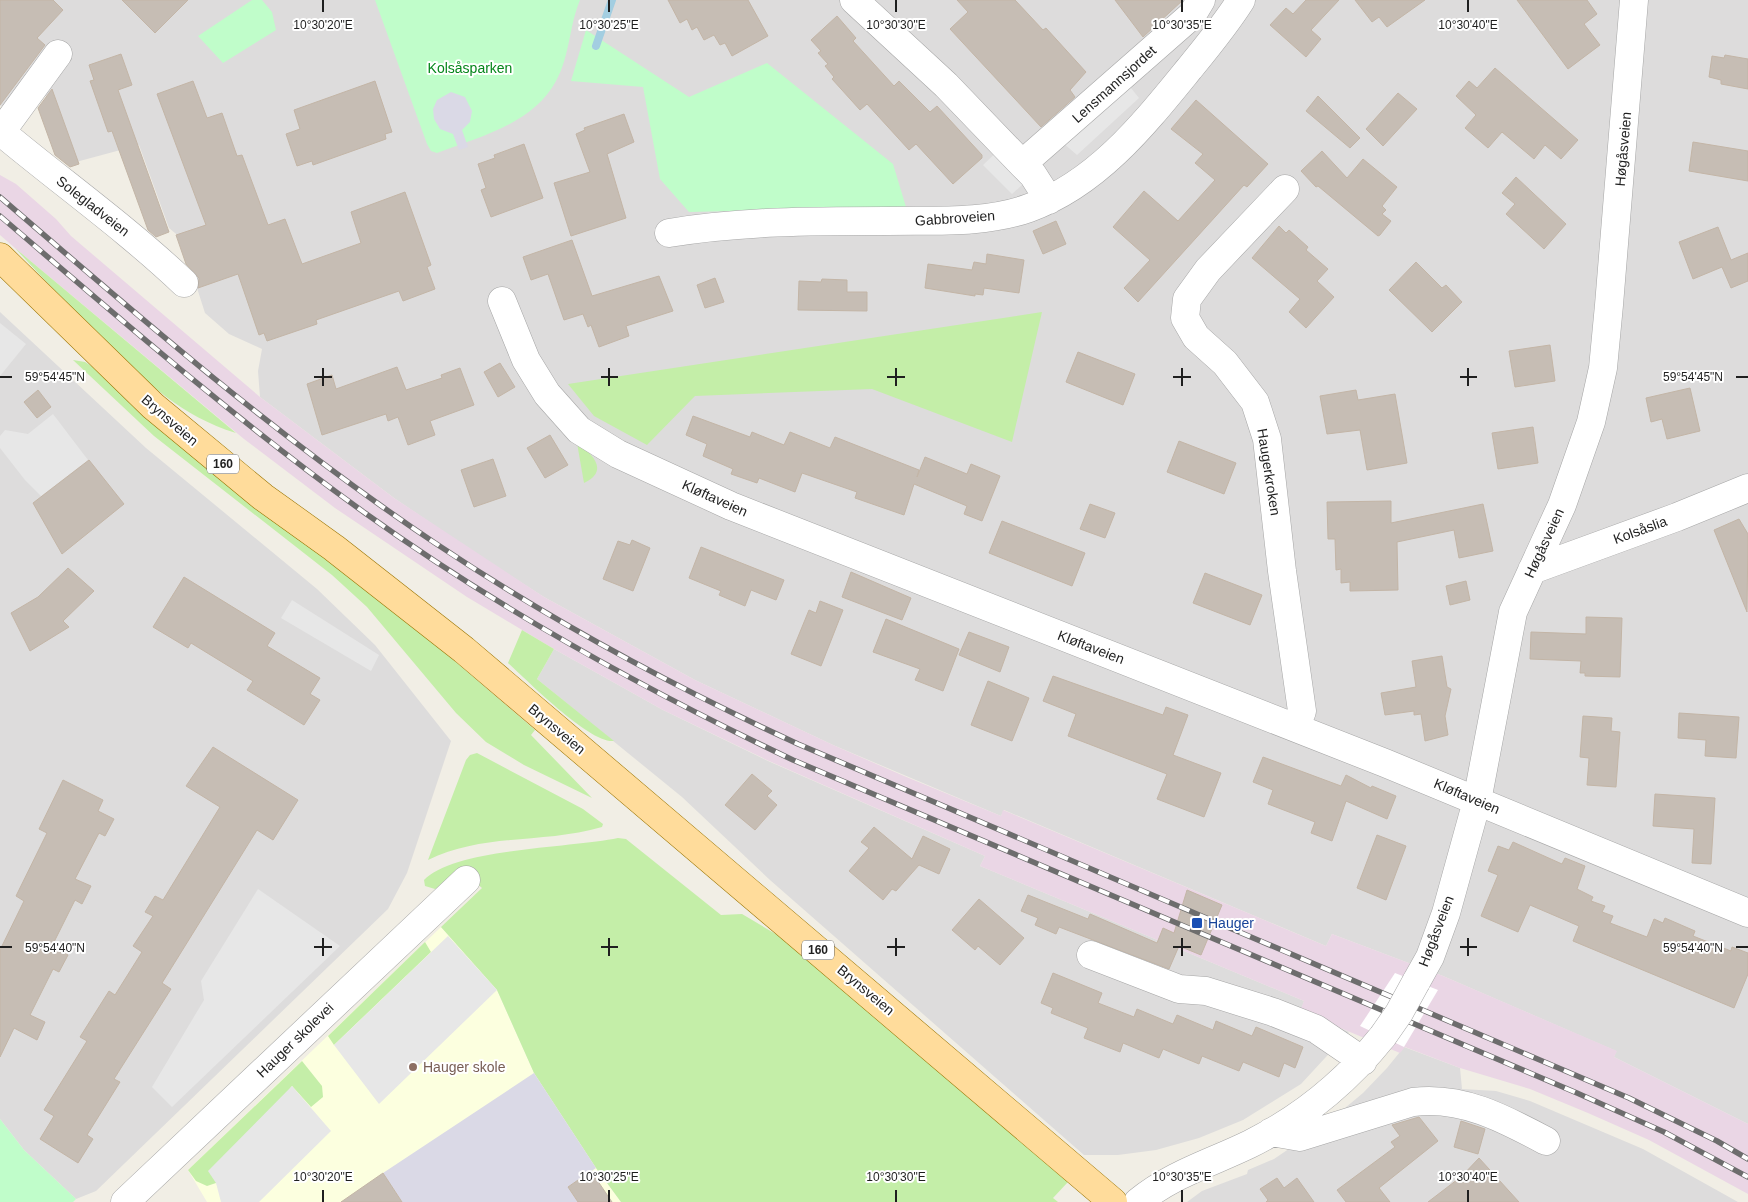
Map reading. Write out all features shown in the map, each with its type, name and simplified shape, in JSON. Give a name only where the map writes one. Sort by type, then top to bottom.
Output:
[{"type":"main road","name":"Brynsveien","points":[[0,257],[152,406],[263,497],[334,548],[464,650],[1113,1202]]},
{"type":"street","points":[[854,0],[946,85],[1033,176],[1049,200]]},
{"type":"street","name":"Lensmannsjordet","points":[[1022,164],[1192,15],[1201,0]]},
{"type":"street","name":"Gabbroveien","points":[[668,233],[715,226],[771,223],[959,220],[1027,209],[1049,200],[1082,181],[1122,145],[1158,106],[1241,0]]},
{"type":"street","name":"Høgåsveien","points":[[1138,1202],[1164,1182],[1271,1132],[1321,1099],[1363,1060],[1383,1036],[1399,1013],[1430,957],[1477,801],[1508,633],[1520,593],[1578,466],[1592,422],[1603,368],[1634,0]]},
{"type":"street","points":[[0,131],[58,54]]},
{"type":"street","name":"Solegladveien","points":[[0,131],[80,197],[146,246],[184,283]]},
{"type":"street","name":"Haugerkroken","points":[[1285,189],[1208,270],[1187,299],[1185,318],[1196,337],[1225,363],[1255,402],[1267,439],[1286,609],[1302,711],[1296,727]]},
{"type":"street","name":"Kløftaveien","points":[[502,301],[526,360],[547,394],[579,430],[618,454],[731,506],[1296,727],[1748,913]]},
{"type":"street","name":"Kolsåslia","points":[[1532,570],[1677,517],[1748,488]]},
{"type":"street","name":"Hauger skolevei","points":[[125,1202],[466,880]]},
{"type":"street","points":[[1090,955],[1179,989],[1206,991],[1281,1015],[1316,1029],[1363,1060]]},
{"type":"street","points":[[1271,1132],[1300,1137],[1413,1102],[1432,1100],[1459,1102],[1492,1114],[1546,1141]]},
{"type":"shaded area","points":[[0,0],[1748,0],[1748,1124],[1614,1057],[1616,1051],[1443,976],[1332,934],[1326,946],[1004,810],[1001,816],[833,745],[695,680],[544,597],[478,555],[394,498],[260,397],[258,371],[262,349],[229,334],[205,313],[181,238],[169,228],[139,145],[76,162],[54,94],[0,106]]},
{"type":"shaded area","points":[[1122,77],[1139,98],[1077,155],[1055,136]]},
{"type":"shaded area","points":[[451,92],[465,97],[472,111],[470,122],[462,130],[468,147],[459,150],[453,134],[440,129],[434,119],[433,109],[437,100]]},
{"type":"shaded area","points":[[1004,145],[1033,175],[1012,194],[983,165]]},
{"type":"shaded area","points":[[0,175],[16,184],[56,219],[71,236],[260,397],[394,498],[544,597],[695,680],[904,776],[1001,816],[1003,810],[1326,946],[1332,934],[1443,976],[1617,1051],[1614,1057],[1748,1124],[1748,1194],[1649,1140],[1588,1113],[1530,1089],[1460,1068],[1405,1047],[1400,1053],[1300,1011],[1304,1001],[980,866],[985,856],[769,761],[663,710],[554,649],[467,597],[335,508],[244,439],[15,248],[0,235]]},
{"type":"shaded area","points":[[0,312],[146,448],[317,589],[375,645],[451,741],[407,873],[388,909],[96,1191],[76,1199],[24,1150],[0,1119]]},
{"type":"shaded area","points":[[0,323],[26,344],[0,376]]},
{"type":"shaded area","points":[[53,414],[88,460],[41,496],[25,480],[0,448],[0,436],[5,430],[28,434]]},
{"type":"shaded area","points":[[292,600],[379,655],[371,671],[281,618]]},
{"type":"shaded area","points":[[554,649],[663,710],[768,761],[985,856],[980,866],[1304,1001],[1301,1011],[1349,1032],[1301,1084],[1243,1120],[1199,1138],[1156,1150],[1118,1155],[1084,1155],[770,880],[682,797],[537,679]]},
{"type":"shaded area","points":[[258,889],[340,946],[172,1107],[152,1087],[204,1000],[201,981]]},
{"type":"shaded area","name":"Hauger skole","points":[[441,927],[497,990],[534,1073],[596,1168],[621,1202],[207,1202],[188,1170]]},
{"type":"shaded area","points":[[448,936],[497,990],[379,1104],[334,1045]]},
{"type":"shaded area","points":[[1404,1047],[1460,1068],[1462,1089],[1496,1091],[1530,1101],[1643,1149],[1738,1202],[1187,1202],[1202,1191],[1247,1174],[1248,1170],[1274,1159],[1327,1123],[1363,1093]]},
{"type":"shaded area","points":[[534,1073],[596,1168],[568,1187],[578,1202],[402,1202],[383,1173]]},
{"type":"shaded area","points":[[292,1086],[331,1131],[259,1202],[221,1202],[216,1183],[208,1171]]},
{"type":"green space","points":[[252,0],[262,0],[272,12],[276,30],[223,63],[198,36]]},
{"type":"green space","name":"Kolsåsparken","points":[[375,0],[580,0],[561,71],[546,96],[534,108],[504,127],[437,153],[431,151],[427,144]]},
{"type":"green space","points":[[586,30],[689,97],[767,63],[893,164],[906,207],[689,212],[660,179],[643,87],[571,81]]},
{"type":"green space","points":[[15,248],[236,433],[198,417],[166,397],[108,345]]},
{"type":"green space","points":[[1042,312],[1012,442],[872,389],[695,396],[647,445],[594,416],[568,384]]},
{"type":"green space","points":[[73,360],[85,362],[93,367],[147,417],[421,632],[535,730],[531,735],[592,798],[524,765],[486,742],[456,713],[367,607],[332,575],[154,436]]},
{"type":"green space","points":[[577,443],[596,462],[596,473],[584,483]]},
{"type":"green space","points":[[522,630],[554,649],[537,679],[614,741],[603,739],[590,733],[575,722],[508,663]]},
{"type":"green space","points":[[477,753],[583,809],[603,824],[602,827],[558,836],[470,846],[428,860],[466,760],[470,755]]},
{"type":"green space","points":[[618,838],[626,839],[721,915],[742,914],[779,936],[799,952],[1068,1182],[1053,1198],[1058,1202],[621,1202],[596,1168],[534,1073],[497,990],[441,927],[482,888],[460,869],[442,886],[435,889],[425,886],[424,880],[439,869],[486,855]]},
{"type":"green space","points":[[425,942],[431,952],[334,1045],[328,1036]]},
{"type":"green space","points":[[302,1061],[322,1086],[323,1097],[311,1107],[292,1086],[216,1183],[207,1186],[196,1181],[188,1170]]},
{"type":"green space","points":[[0,1119],[24,1150],[76,1199],[73,1202],[0,1202]]},
{"type":"pier","points":[[1395,973],[1438,990],[1404,1047],[1360,1026]]},
{"type":"building","points":[[0,0],[53,0],[63,10],[37,38],[45,45],[0,105]]},
{"type":"building","points":[[122,0],[188,0],[155,33]]},
{"type":"building","points":[[668,0],[748,0],[768,36],[732,56],[725,43],[720,45],[714,35],[704,40],[697,27],[692,30],[687,19],[680,23]]},
{"type":"building","points":[[957,0],[1015,0],[1043,30],[1046,28],[1086,72],[1070,90],[1075,97],[1041,127],[950,29],[968,12]]},
{"type":"building","points":[[1115,0],[1183,0],[1143,37]]},
{"type":"building","points":[[1306,0],[1339,0],[1311,30],[1321,39],[1306,57],[1270,25],[1286,8],[1293,14]]},
{"type":"building","points":[[1355,0],[1425,0],[1387,27],[1379,17],[1372,22]]},
{"type":"building","points":[[1517,0],[1587,0],[1597,14],[1584,24],[1600,45],[1568,69]]},
{"type":"building","points":[[837,16],[856,38],[853,41],[894,86],[899,81],[930,112],[937,106],[982,155],[982,158],[953,184],[916,144],[909,150],[867,104],[860,110],[832,79],[834,77],[825,66],[828,64],[818,53],[821,51],[811,40]]},
{"type":"building","points":[[121,54],[132,85],[118,90],[169,232],[156,237],[148,230],[112,131],[108,132],[90,81],[94,80],[89,65]]},
{"type":"building","points":[[1725,55],[1748,59],[1748,89],[1721,84],[1721,80],[1709,77],[1712,56],[1724,58]]},
{"type":"building","points":[[1495,68],[1578,140],[1561,159],[1545,145],[1534,159],[1502,132],[1488,148],[1465,128],[1476,115],[1456,96],[1469,81],[1477,88]]},
{"type":"building","points":[[193,81],[207,118],[222,113],[237,156],[242,155],[268,225],[285,219],[302,264],[361,243],[351,212],[405,192],[431,265],[427,267],[435,289],[403,301],[399,291],[316,320],[317,324],[267,341],[264,333],[259,335],[238,274],[198,288],[199,278],[186,264],[176,235],[206,225],[157,94]]},
{"type":"building","points":[[375,81],[392,132],[385,134],[386,139],[313,165],[312,161],[297,166],[286,134],[300,129],[294,110]]},
{"type":"building","points":[[52,89],[79,164],[70,167],[55,155],[38,108]]},
{"type":"building","points":[[1398,93],[1417,109],[1383,146],[1366,129]]},
{"type":"building","points":[[1318,96],[1360,138],[1350,148],[1306,111]]},
{"type":"building","points":[[1196,100],[1268,164],[1247,187],[1244,185],[1138,302],[1124,288],[1150,260],[1113,227],[1144,191],[1178,221],[1215,180],[1195,163],[1203,154],[1171,129]]},
{"type":"building","points":[[624,114],[634,142],[607,154],[626,218],[571,236],[554,183],[590,172],[576,134],[585,130],[584,128]]},
{"type":"building","points":[[1693,142],[1748,151],[1748,181],[1689,171]]},
{"type":"building","points":[[524,144],[543,198],[491,217],[481,190],[486,188],[478,164],[495,158],[494,155]]},
{"type":"building","points":[[1322,151],[1347,178],[1363,159],[1397,187],[1382,206],[1386,210],[1382,214],[1391,221],[1380,235],[1378,236],[1318,186],[1316,187],[1301,171]]},
{"type":"building","points":[[1516,177],[1566,224],[1544,249],[1506,214],[1515,204],[1502,193]]},
{"type":"building","points":[[1056,221],[1066,244],[1043,254],[1033,231]]},
{"type":"building","points":[[1279,226],[1286,233],[1289,230],[1308,247],[1306,250],[1328,269],[1317,281],[1334,297],[1306,328],[1289,312],[1300,299],[1252,258]]},
{"type":"building","points":[[1718,227],[1731,260],[1748,253],[1748,281],[1731,288],[1722,267],[1693,279],[1679,242]]},
{"type":"building","points":[[572,240],[592,296],[659,276],[673,311],[626,326],[629,336],[599,347],[591,325],[588,327],[583,314],[564,320],[548,274],[531,280],[523,257]]},
{"type":"building","points":[[987,254],[1024,260],[1019,293],[984,288],[983,295],[975,294],[975,296],[925,288],[928,264],[972,270],[974,262],[986,264]]},
{"type":"building","points":[[1416,262],[1442,288],[1446,285],[1462,302],[1432,332],[1389,290]]},
{"type":"building","points":[[715,278],[724,302],[705,308],[697,285]]},
{"type":"building","points":[[822,279],[847,280],[847,292],[867,292],[867,311],[798,310],[799,281],[821,282]]},
{"type":"building","points":[[1550,345],[1555,381],[1515,387],[1509,351]]},
{"type":"building","points":[[1078,352],[1135,374],[1123,405],[1066,382]]},
{"type":"building","points":[[500,363],[515,387],[498,397],[484,372]]},
{"type":"building","points":[[397,367],[406,390],[442,378],[441,375],[460,368],[474,405],[430,421],[435,435],[408,445],[398,417],[388,421],[386,414],[322,435],[307,384],[332,375],[336,389]]},
{"type":"building","points":[[1690,388],[1700,431],[1667,439],[1662,419],[1651,422],[1646,398]]},
{"type":"building","points":[[38,390],[51,407],[37,418],[24,402]]},
{"type":"building","points":[[1356,390],[1358,400],[1395,394],[1407,463],[1367,470],[1360,430],[1327,434],[1320,396]]},
{"type":"building","points":[[693,416],[750,437],[752,432],[784,445],[790,432],[830,448],[835,437],[919,470],[917,477],[925,457],[967,474],[971,464],[1000,476],[982,521],[964,514],[967,506],[914,484],[904,515],[855,498],[857,492],[802,473],[795,492],[759,478],[757,483],[731,474],[733,469],[703,456],[707,444],[686,435]]},
{"type":"building","points":[[1533,427],[1538,463],[1498,469],[1492,433]]},
{"type":"building","points":[[550,435],[568,465],[545,478],[527,448]]},
{"type":"building","points":[[1179,441],[1236,463],[1224,494],[1167,472]]},
{"type":"building","points":[[493,459],[506,496],[474,507],[461,470]]},
{"type":"building","points":[[89,460],[124,504],[62,554],[33,503]]},
{"type":"building","points":[[1391,501],[1391,523],[1483,504],[1493,551],[1459,558],[1454,530],[1397,542],[1398,590],[1350,591],[1350,582],[1341,583],[1341,569],[1336,570],[1335,539],[1328,539],[1327,502]]},
{"type":"building","points":[[1090,504],[1115,513],[1105,538],[1080,529]]},
{"type":"building","points":[[1739,519],[1748,534],[1747,612],[1714,530]]},
{"type":"building","points":[[1002,521],[1085,553],[1072,586],[989,553]]},
{"type":"building","points":[[632,540],[650,548],[633,591],[603,579],[618,541],[630,545]]},
{"type":"building","points":[[701,547],[784,580],[776,600],[751,590],[745,606],[719,595],[721,591],[689,578]]},
{"type":"building","points":[[68,568],[94,591],[63,621],[69,627],[30,651],[11,613],[38,597]]},
{"type":"building","points":[[851,572],[911,598],[902,620],[842,597]]},
{"type":"building","points":[[1205,573],[1262,595],[1250,625],[1193,603]]},
{"type":"building","points":[[184,577],[275,633],[267,646],[320,678],[310,694],[320,700],[304,725],[247,690],[253,681],[191,643],[188,648],[153,627]]},
{"type":"building","points":[[1466,581],[1470,600],[1450,605],[1446,586]]},
{"type":"building","points":[[820,601],[843,610],[821,666],[791,654],[809,610],[816,613]]},
{"type":"building","points":[[1586,617],[1622,618],[1620,677],[1585,676],[1585,673],[1580,673],[1581,661],[1530,659],[1531,632],[1586,634]]},
{"type":"building","points":[[886,619],[959,649],[943,691],[915,680],[920,669],[873,652]]},
{"type":"building","points":[[969,632],[1009,647],[1000,672],[959,655]]},
{"type":"building","points":[[1442,656],[1447,687],[1451,689],[1445,716],[1448,735],[1425,741],[1421,714],[1414,715],[1414,711],[1385,715],[1381,693],[1416,687],[1412,661]]},
{"type":"building","points":[[1053,676],[1163,715],[1166,707],[1188,715],[1173,755],[1221,773],[1204,817],[1157,799],[1167,774],[1068,736],[1076,714],[1043,701]]},
{"type":"building","points":[[988,681],[1029,698],[1012,741],[971,725]]},
{"type":"building","points":[[1679,713],[1739,717],[1736,758],[1705,756],[1706,740],[1678,738]]},
{"type":"building","points":[[1583,716],[1612,718],[1611,731],[1620,732],[1616,787],[1587,785],[1589,758],[1580,757]]},
{"type":"building","points":[[213,747],[298,800],[273,840],[257,830],[162,983],[171,989],[114,1079],[120,1082],[87,1135],[93,1139],[78,1163],[40,1139],[54,1116],[44,1110],[87,1041],[80,1037],[109,991],[115,995],[142,952],[133,946],[153,916],[145,912],[155,896],[163,900],[220,807],[186,786]]},
{"type":"building","points":[[1263,757],[1341,786],[1346,775],[1371,788],[1372,786],[1396,796],[1387,819],[1346,801],[1332,841],[1311,833],[1315,822],[1268,804],[1273,790],[1253,782]]},
{"type":"building","points":[[752,774],[772,791],[767,796],[777,805],[755,830],[725,805]]},
{"type":"building","points":[[63,780],[103,800],[98,811],[114,819],[105,836],[99,833],[75,879],[91,886],[82,904],[75,900],[52,946],[68,955],[59,972],[53,969],[30,1015],[45,1022],[37,1040],[14,1028],[0,1057],[0,950],[24,901],[16,896],[47,833],[39,829]]},
{"type":"building","points":[[1655,794],[1715,798],[1711,864],[1692,863],[1694,829],[1653,826]]},
{"type":"building","points":[[874,827],[912,859],[923,836],[950,849],[939,874],[919,865],[896,891],[892,889],[883,900],[849,871],[869,848],[861,842]]},
{"type":"building","points":[[1377,835],[1406,846],[1386,900],[1357,888]]},
{"type":"building","points":[[1513,842],[1562,864],[1565,858],[1585,866],[1577,889],[1593,897],[1591,901],[1605,906],[1602,912],[1613,916],[1610,923],[1647,937],[1654,919],[1663,923],[1665,918],[1695,931],[1693,936],[1731,951],[1732,947],[1748,953],[1748,974],[1734,1008],[1573,941],[1579,926],[1530,905],[1518,932],[1481,916],[1498,875],[1488,871],[1498,846],[1509,850]]},
{"type":"building","points":[[1187,890],[1222,905],[1201,955],[1179,946],[1169,969],[1059,927],[1056,934],[1035,925],[1038,918],[1021,911],[1028,895],[1088,919],[1090,914],[1157,943],[1163,928],[1174,933]]},
{"type":"building","points":[[979,899],[1024,938],[1000,965],[978,946],[975,950],[952,930]]},
{"type":"building","points":[[1053,973],[1102,993],[1098,1003],[1134,1017],[1137,1009],[1173,1024],[1177,1015],[1213,1030],[1216,1021],[1252,1036],[1256,1027],[1303,1047],[1295,1068],[1284,1063],[1279,1077],[1243,1062],[1239,1071],[1202,1056],[1199,1064],[1163,1049],[1159,1058],[1123,1043],[1120,1052],[1084,1038],[1088,1028],[1051,1013],[1053,1008],[1041,1003]]},
{"type":"building","points":[[1419,1117],[1438,1141],[1379,1188],[1390,1202],[1346,1202],[1337,1190],[1395,1147],[1391,1142],[1400,1136],[1392,1125]]},
{"type":"building","points":[[1461,1121],[1485,1129],[1478,1154],[1454,1147]]},
{"type":"building","points":[[1479,1158],[1519,1202],[1428,1202],[1462,1176]]},
{"type":"building","points":[[591,1171],[612,1202],[578,1202],[568,1187]]},
{"type":"building","points":[[383,1173],[402,1202],[341,1202]]},
{"type":"building","points":[[1277,1178],[1284,1188],[1297,1178],[1314,1202],[1266,1202],[1268,1200],[1260,1189]]},
{"type":"waterway","points":[[596,46],[612,0]]},
{"type":"railway","points":[[0,197],[212,377],[378,504],[478,571],[612,651],[704,699],[798,744],[1629,1098],[1717,1141],[1748,1159]]},
{"type":"railway","points":[[0,216],[134,331],[317,478],[467,582],[520,615],[627,676],[793,760],[1577,1093],[1664,1132],[1748,1177]]},
{"type":"place","name":"Hauger","points":[[1197,923]]},
{"type":"place","name":"Hauger skole","points":[[413,1067]]}]
